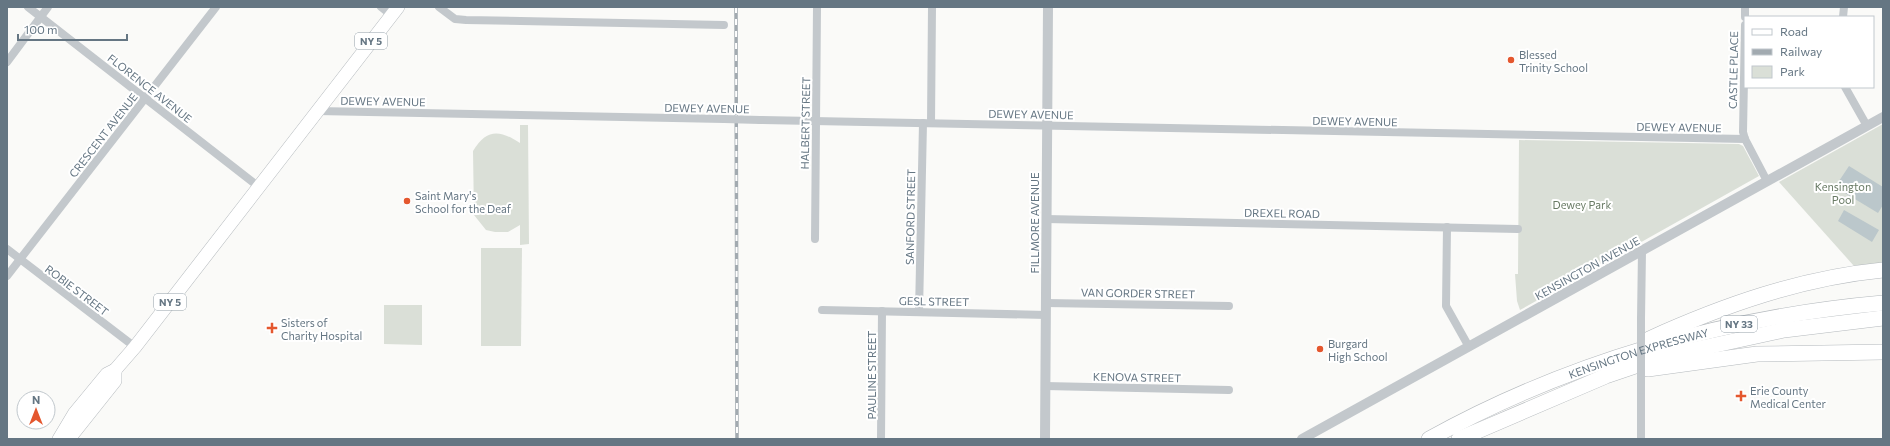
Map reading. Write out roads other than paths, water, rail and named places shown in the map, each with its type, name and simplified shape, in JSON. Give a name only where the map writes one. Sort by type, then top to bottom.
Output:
[{"type":"highway","points":[[1600,362],[1688,322],[1762,294],[1807,282],[1883,270]]},
{"type":"highway","name":"KENSINGTON EXPRESSWAY","points":[[1429,439],[1512,398],[1600,362],[1702,332],[1753,321],[1809,311],[1883,303]]},
{"type":"highway","name":"KENSINGTON EXPRESSWAY","points":[[1459,439],[1606,376],[1665,356],[1723,342],[1784,330],[1865,318],[1883,318]]},
{"type":"highway","points":[[1606,376],[1704,360],[1757,354],[1883,352]]},
{"type":"main road","name":"NY 5","points":[[59,439],[74,414],[107,374],[115,370],[135,347],[259,187],[317,111],[390,10]]},
{"type":"main road","name":"NY 5","points":[[66,439],[72,435],[115,381],[115,370]]},
{"type":"street","name":"FLORENCE AVENUE","points":[[28,7],[259,187]]},
{"type":"street","points":[[7,62],[48,7]]},
{"type":"street","name":"CRESCENT AVENUE","points":[[7,276],[216,7]]},
{"type":"street","points":[[439,7],[455,19],[466,20],[724,25]]},
{"type":"street","name":"HALBERT STREET","points":[[815,240],[818,7]]},
{"type":"street","name":"SANFORD STREET","points":[[919,312],[932,7]]},
{"type":"street","name":"FILLMORE AVENUE","points":[[1045,439],[1048,7]]},
{"type":"street","name":"CASTLE PLACE","points":[[1744,72],[1744,139],[1767,181]]},
{"type":"street","points":[[1846,88],[1867,126]]},
{"type":"street","name":"DEWEY AVENUE","points":[[317,111],[1744,139]]},
{"type":"street","name":"KENSINGTON AVENUE","points":[[1302,439],[1883,117]]},
{"type":"street","name":"DREXEL ROAD","points":[[1046,219],[1518,229]]},
{"type":"street","points":[[1447,227],[1446,306],[1469,347]]},
{"type":"street","name":"ROBIE STREET","points":[[7,249],[135,347]]},
{"type":"street","points":[[1641,439],[1642,251]]},
{"type":"street","name":"VAN GORDER STREET","points":[[1046,303],[1229,306]]},
{"type":"street","name":"GESL STREET","points":[[822,310],[1046,315]]},
{"type":"street","name":"PAULINE STREET","points":[[881,439],[882,311]]},
{"type":"street","name":"KENOVA STREET","points":[[1045,386],[1229,390]]},
{"type":"railway","points":[[736,7],[737,439]]},
{"type":"place","name":"Blessed Trinity School","points":[[1511,60]]},
{"type":"place","name":"Saint Mary's School for the Deaf","points":[[407,201]]},
{"type":"place","name":"Sisters of Charity Hospital","points":[[272,328]]},
{"type":"place","name":"Burgard High School","points":[[1320,349]]},
{"type":"place","name":"Erie County Medical Center","points":[[1741,396]]},
{"type":"park label","name":"Kensington Pool","points":[[1843,192]]},
{"type":"park label","name":"Dewey Park","points":[[1582,204]]}]
